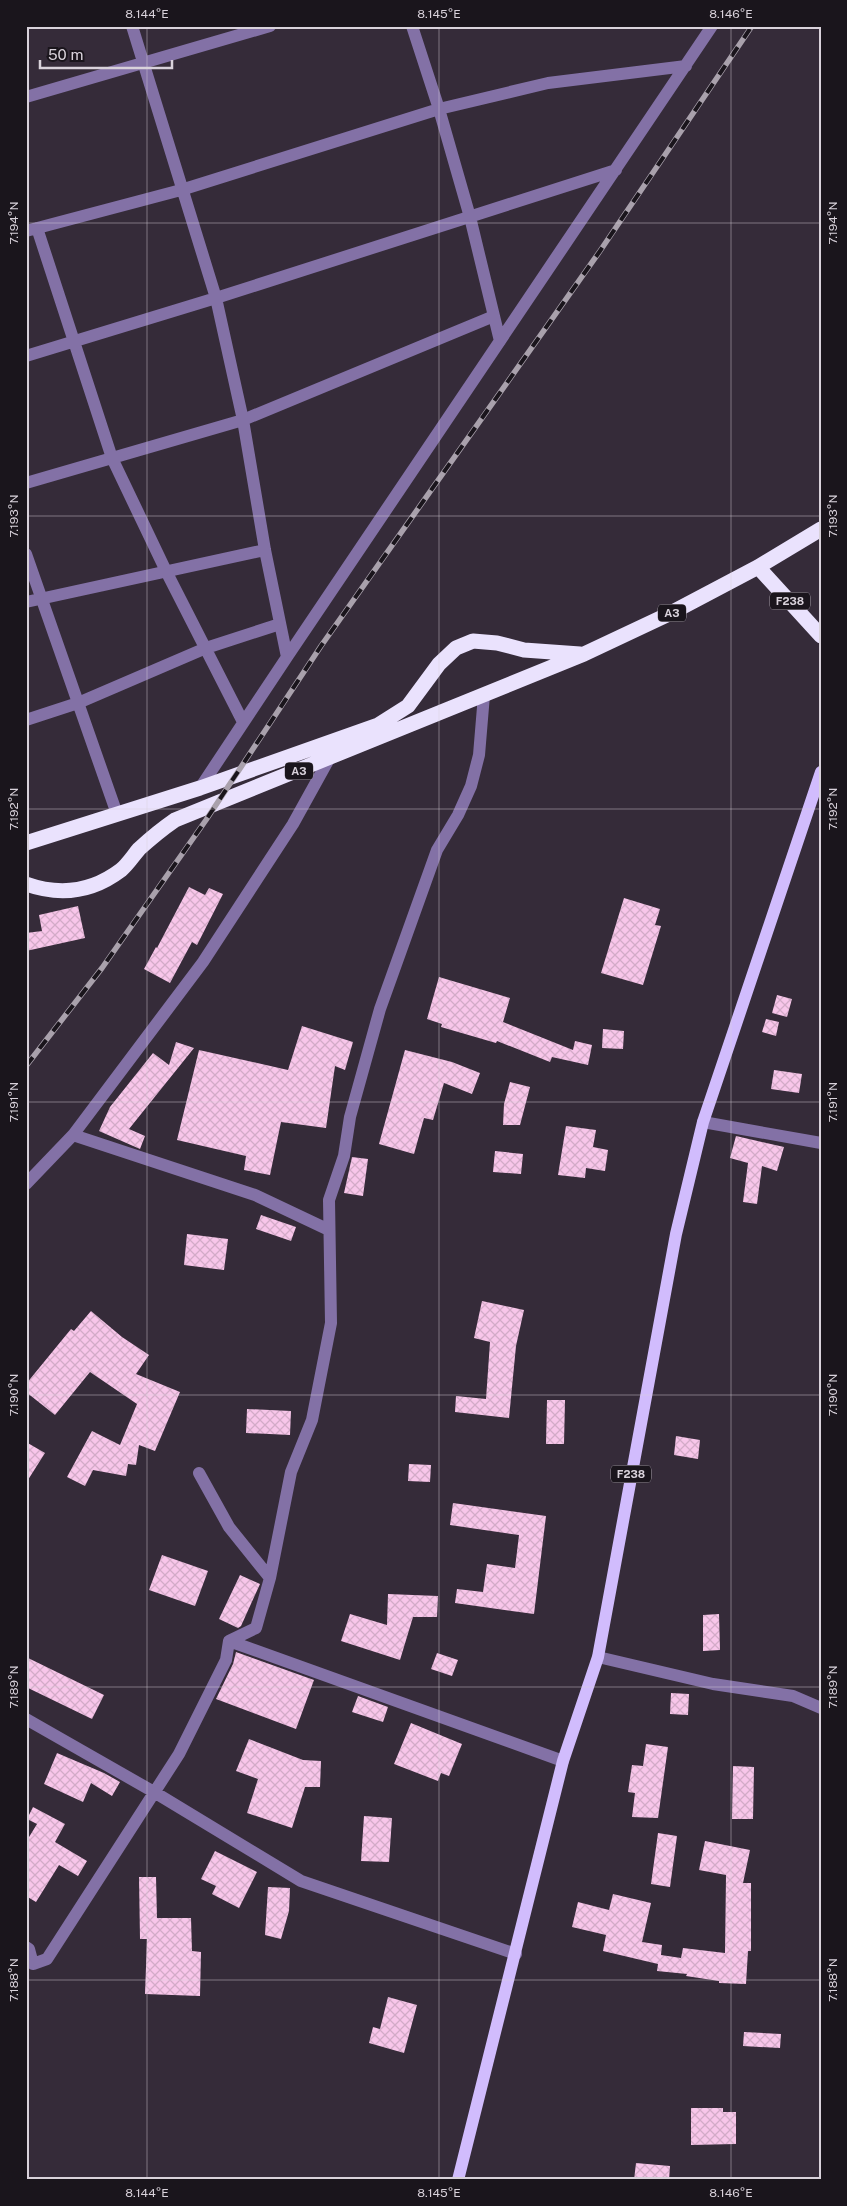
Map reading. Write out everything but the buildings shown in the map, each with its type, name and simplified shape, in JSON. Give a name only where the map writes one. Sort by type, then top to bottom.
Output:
[{"type":"highway","name":"A3","points":[[26,884],[44,891],[62,892],[104,881],[123,869],[156,832],[175,820],[584,654],[669,614],[758,567],[821,529]]},
{"type":"highway","name":"F238","points":[[758,567],[821,636]]},
{"type":"highway","name":"A3","points":[[26,843],[200,788],[378,725],[408,706],[439,664],[456,648],[473,641],[497,643],[524,650],[584,654]]},
{"type":"main road","name":"F238","points":[[458,2180],[563,1761],[598,1657],[676,1234],[703,1122],[821,772]]},
{"type":"street","points":[[132,26],[181,190],[216,298],[243,420],[265,550],[287,657]]},
{"type":"street","points":[[26,97],[270,26]]},
{"type":"street","points":[[412,26],[439,109],[470,216],[500,341]]},
{"type":"street","points":[[200,788],[712,26]]},
{"type":"street","points":[[243,722],[166,571],[112,458],[74,341],[31,229],[181,190],[439,109],[548,83],[686,66]]},
{"type":"street","points":[[26,356],[216,298],[616,170]]},
{"type":"street","points":[[26,483],[243,420],[494,316]]},
{"type":"street","points":[[26,602],[265,550]]},
{"type":"street","points":[[26,554],[117,814]]},
{"type":"street","points":[[26,720],[78,703],[206,648],[280,624]]},
{"type":"street","points":[[229,1641],[256,1628],[270,1578],[291,1472],[312,1420],[331,1322],[329,1200],[344,1156],[350,1117],[380,1009],[437,850],[458,815],[471,786],[479,755],[484,695]]},
{"type":"street","points":[[26,1184],[74,1135],[203,962],[293,824],[329,759]]},
{"type":"street","points":[[703,1122],[821,1143]]},
{"type":"street","points":[[74,1135],[254,1195],[328,1230]]},
{"type":"street","points":[[199,1473],[229,1527],[270,1578]]},
{"type":"street","points":[[229,1641],[563,1761]]},
{"type":"street","points":[[26,1947],[29,1949],[32,1964],[47,1958],[179,1754],[226,1660],[229,1641]]},
{"type":"street","points":[[598,1657],[713,1684],[793,1696],[821,1708]]},
{"type":"street","points":[[26,1720],[154,1792],[301,1881],[516,1954]]},
{"type":"railway","points":[[26,1066],[102,968],[206,820],[321,646],[600,251],[752,26]]}]
